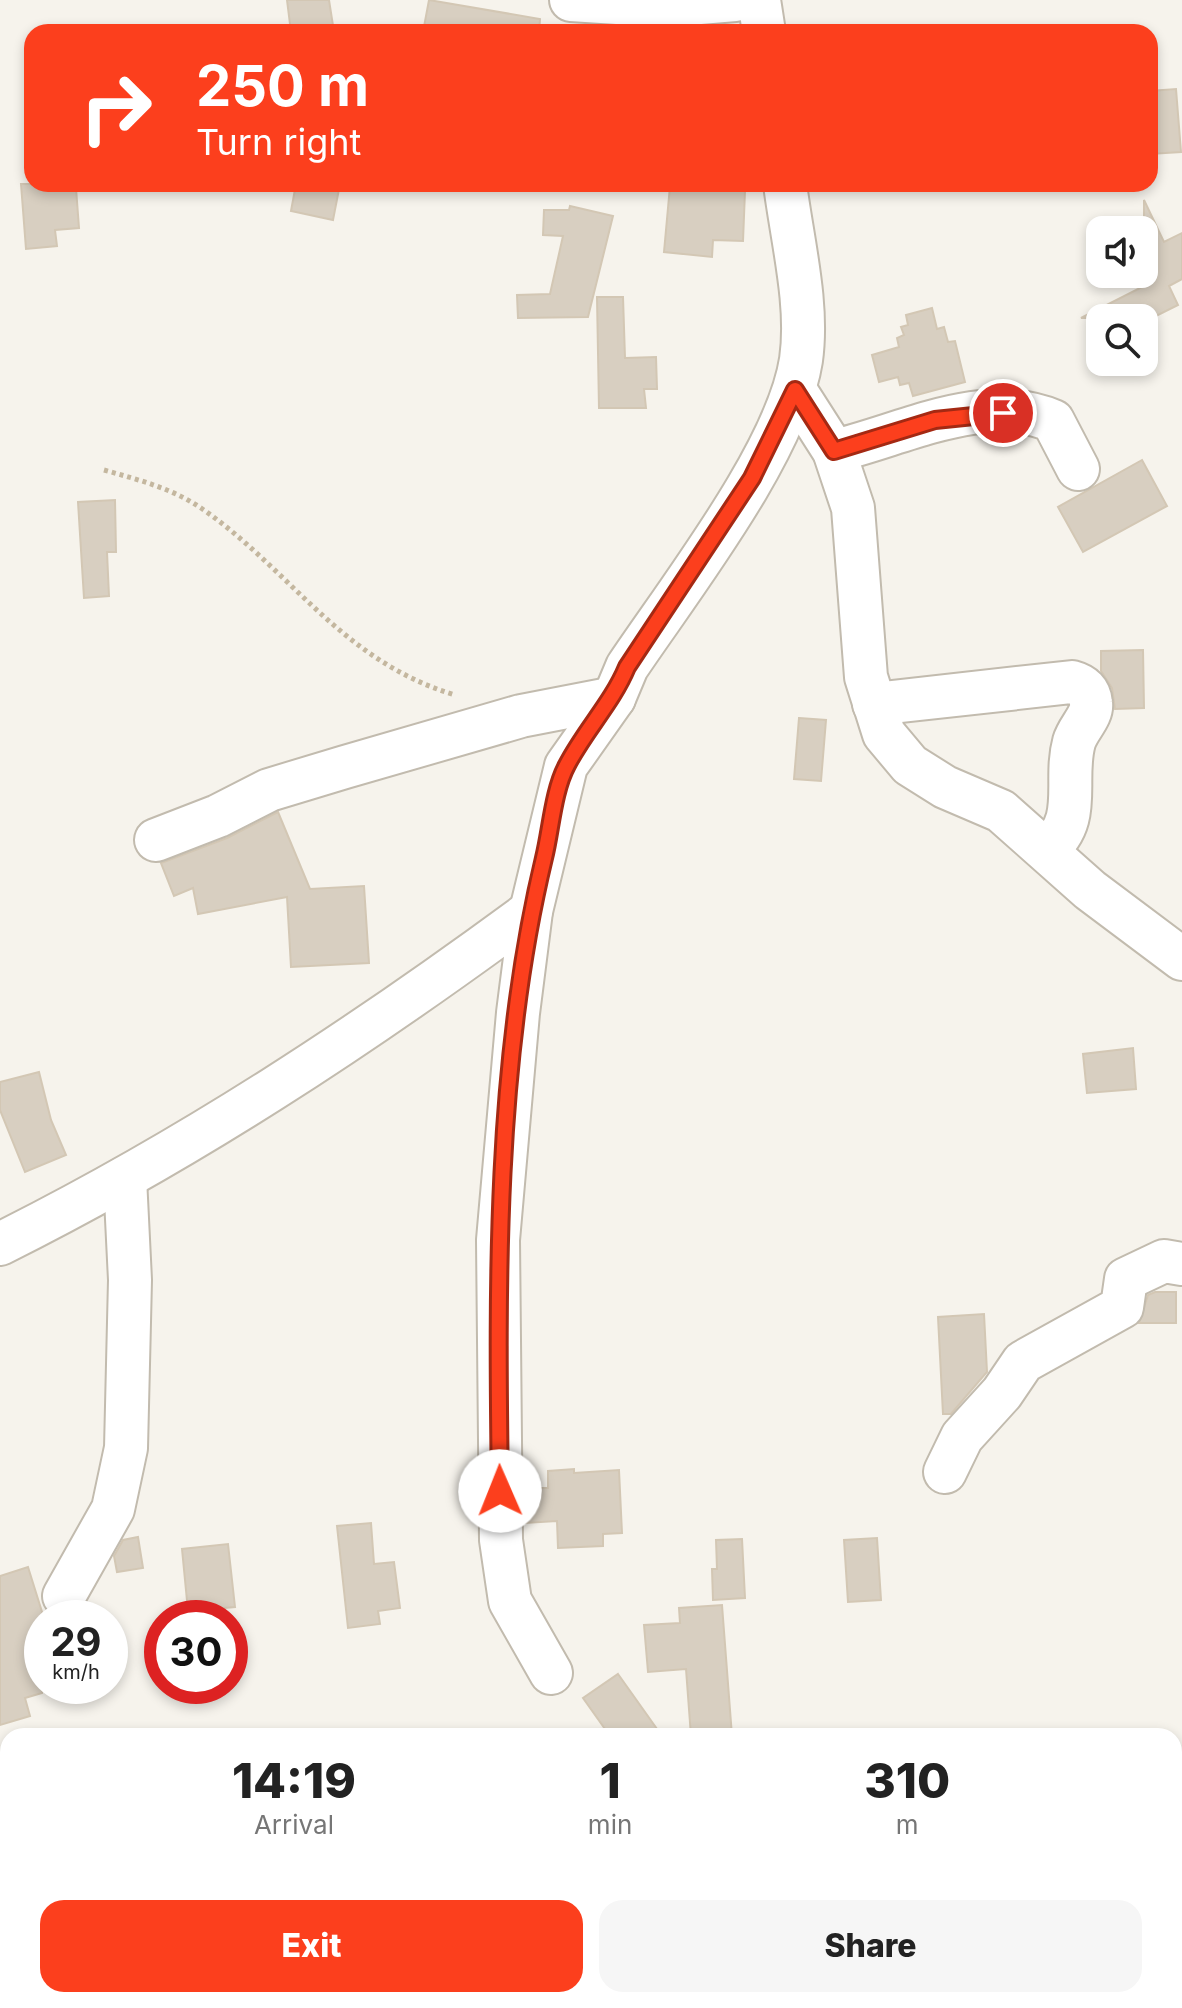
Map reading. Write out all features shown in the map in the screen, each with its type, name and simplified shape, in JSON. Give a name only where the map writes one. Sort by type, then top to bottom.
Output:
[{"type":"street","points":[[571,0],[664,6],[735,0]]},
{"type":"street","points":[[759,0],[763,24]]},
{"type":"street","points":[[551,1673],[510,1601],[501,1540],[498,1240],[518,1013],[531,911],[566,766],[614,698],[627,667],[752,478],[795,390],[803,327],[786,192]]},
{"type":"street","points":[[795,390],[834,451],[853,508],[866,677],[884,734],[910,765],[945,787],[1001,811],[1090,890],[1179,949]]},
{"type":"street","points":[[834,451],[935,420],[970,414],[1036,414],[1053,421],[1078,469]]},
{"type":"street","points":[[874,704],[1072,682],[1081,685],[1088,692],[1092,710],[1075,740],[1072,810],[1067,825],[1046,850]]},
{"type":"street","points":[[156,840],[218,816],[269,790],[320,774],[521,716],[614,698]]},
{"type":"street","points":[[0,1244],[125,1178],[384,1019],[531,911]]},
{"type":"street","points":[[64,1596],[113,1509],[126,1448],[130,1280],[125,1178]]},
{"type":"street","points":[[945,1472],[962,1437],[1002,1393],[1023,1362],[1122,1307],[1126,1279],[1164,1261],[1182,1264]]},
{"type":"path","points":[[104,470],[159,485],[200,508],[234,534],[353,644],[433,689],[462,698]]},
{"type":"building","points":[[287,0],[329,0],[333,24],[290,24]]},
{"type":"building","points":[[429,0],[540,19],[540,24],[424,24]]},
{"type":"building","points":[[1176,89],[1181,152],[1158,153],[1158,90]]},
{"type":"building","points":[[21,184],[24,184],[24,192],[76,192],[79,228],[55,230],[57,246],[26,249]]},
{"type":"building","points":[[295,192],[338,192],[333,220],[291,211]]},
{"type":"building","points":[[669,192],[745,192],[743,241],[713,240],[712,257],[664,252]]},
{"type":"building","points":[[1144,200],[1152,216],[1144,216]]},
{"type":"building","points":[[570,206],[613,216],[588,317],[518,318],[517,295],[550,294],[563,236],[543,235],[544,210],[569,210]]},
{"type":"building","points":[[1158,229],[1164,242],[1182,233],[1182,279],[1169,286],[1178,305],[1158,315],[1158,304],[1109,304],[1140,288],[1158,288]]},
{"type":"building","points":[[597,297],[623,297],[625,358],[656,357],[657,389],[644,389],[646,408],[599,408]]},
{"type":"building","points":[[932,308],[937,329],[944,327],[948,342],[955,341],[965,382],[913,396],[909,383],[900,385],[898,377],[879,382],[872,355],[899,347],[897,338],[904,335],[901,327],[908,325],[906,315]]},
{"type":"building","points":[[1142,460],[1167,506],[1083,552],[1058,507]]},
{"type":"building","points":[[115,500],[116,552],[107,552],[109,596],[84,598],[78,502]]},
{"type":"building","points":[[1143,650],[1144,708],[1115,709],[1112,688],[1101,671],[1101,651]]},
{"type":"building","points":[[799,718],[826,720],[821,781],[794,779]]},
{"type":"building","points":[[278,812],[310,889],[364,886],[369,963],[291,967],[287,897],[198,914],[193,888],[174,896],[161,863],[227,838]]},
{"type":"building","points":[[1133,1048],[1136,1089],[1087,1093],[1083,1054]]},
{"type":"building","points":[[39,1072],[51,1120],[66,1155],[25,1172],[0,1110],[0,1082]]},
{"type":"building","points":[[1176,1292],[1176,1323],[1139,1323],[1148,1295]]},
{"type":"building","points":[[984,1314],[987,1372],[951,1414],[943,1414],[938,1317]]},
{"type":"building","points":[[574,1469],[574,1473],[619,1470],[622,1533],[603,1534],[603,1546],[558,1548],[557,1521],[525,1523],[524,1488],[548,1488],[548,1471]]},
{"type":"building","points":[[371,1523],[374,1564],[394,1562],[400,1608],[378,1611],[380,1624],[348,1628],[337,1526]]},
{"type":"building","points":[[138,1537],[143,1568],[117,1572],[114,1556],[123,1540]]},
{"type":"building","points":[[877,1538],[881,1600],[848,1602],[844,1540]]},
{"type":"building","points":[[742,1539],[745,1598],[713,1600],[712,1569],[717,1569],[716,1540]]},
{"type":"building","points":[[228,1544],[234,1600],[187,1600],[182,1549]]},
{"type":"building","points":[[28,1567],[38,1600],[24,1600],[24,1704],[30,1716],[0,1725],[0,1576]]},
{"type":"building","points":[[722,1605],[731,1728],[690,1728],[686,1669],[648,1672],[644,1625],[680,1623],[679,1608]]},
{"type":"building","points":[[618,1674],[656,1728],[604,1728],[583,1698]]},
{"type":"route","points":[[500,1491],[498,1240],[509,1100],[531,911],[566,766],[614,698],[627,667],[752,478],[795,390],[834,451],[935,420],[1003,413]]}]
